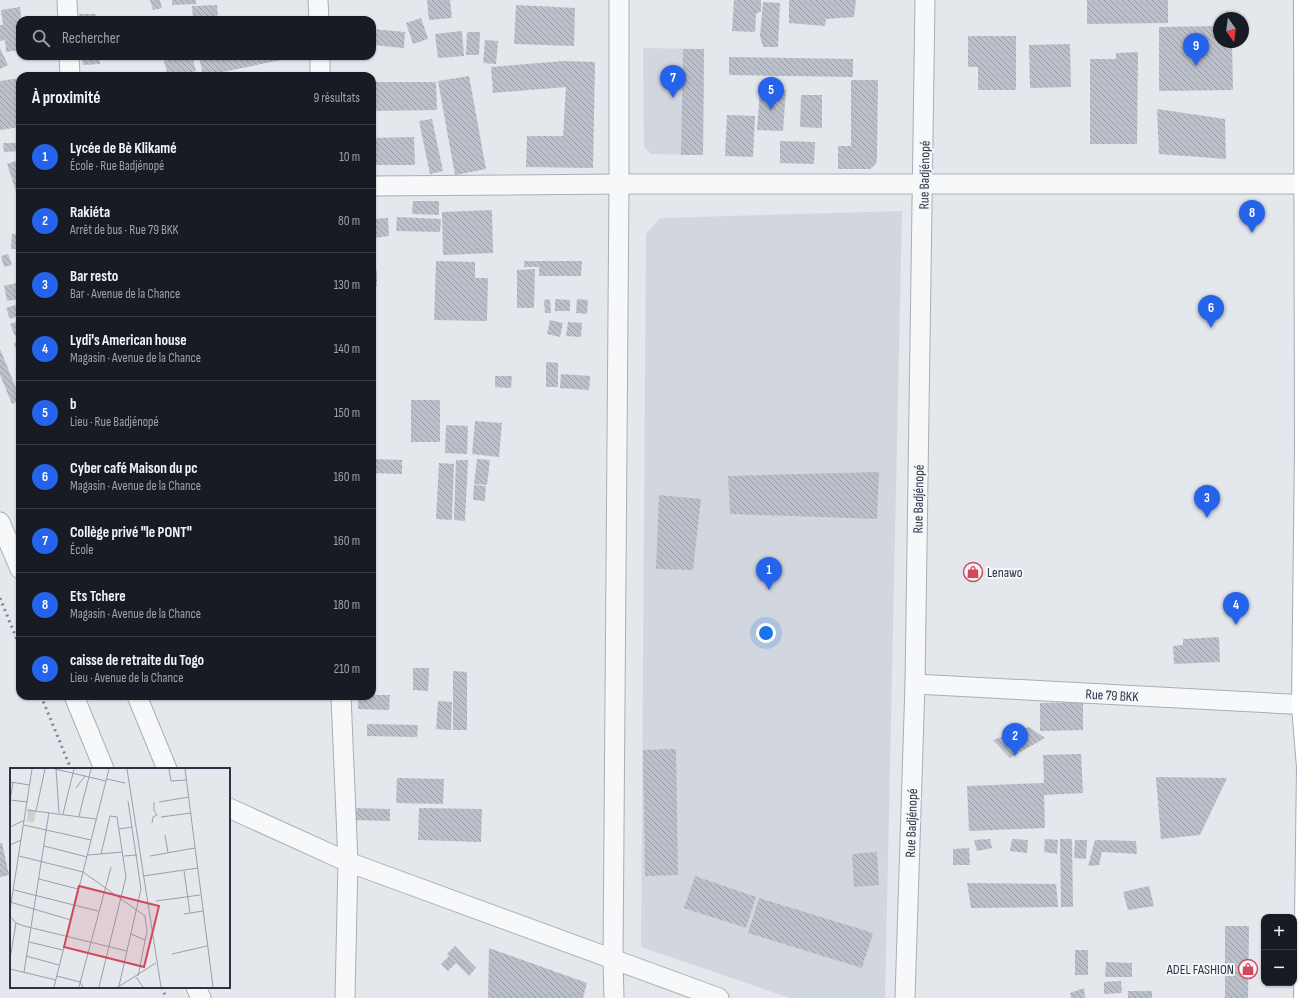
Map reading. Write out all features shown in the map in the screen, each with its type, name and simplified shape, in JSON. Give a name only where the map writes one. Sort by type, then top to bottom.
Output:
[{"type":"main road","points":[[1305,0],[1307,184],[1306,705],[1308,767],[1307,949],[1305,998]]},
{"type":"street","points":[[67,0],[68,16]]},
{"type":"street","points":[[318,0],[319,16]]},
{"type":"street","points":[[614,998],[619,0]]},
{"type":"street","name":"Rue Badjénopé","points":[[905,998],[915,684],[926,0]]},
{"type":"street","points":[[69,60],[70,72]]},
{"type":"street","points":[[320,60],[320,72]]},
{"type":"street","points":[[376,186],[619,184],[1307,184]]},
{"type":"street","points":[[0,522],[16,560]]},
{"type":"street","name":"Rue 79 BKK","points":[[915,684],[1306,705]]},
{"type":"street","points":[[76,700],[104,768]]},
{"type":"street","points":[[139,700],[167,768]]},
{"type":"street","points":[[341,700],[348,862],[345,998]]},
{"type":"street","points":[[230,808],[348,862],[719,998]]},
{"type":"street","points":[[196,988],[201,998]]},
{"type":"shaded area","points":[[643,48],[704,49],[703,155],[651,154],[644,147]]},
{"type":"shaded area","points":[[902,211],[885,998],[790,998],[641,947],[646,234],[660,218]]},
{"type":"building","points":[[150,0],[160,0],[162,8],[153,10]]},
{"type":"building","points":[[172,0],[196,0],[196,4],[172,5]]},
{"type":"building","points":[[427,0],[450,0],[452,18],[429,20]]},
{"type":"building","points":[[734,0],[761,0],[761,11],[756,14],[755,32],[732,31]]},
{"type":"building","points":[[789,0],[856,0],[854,17],[826,19],[825,26],[789,23]]},
{"type":"building","points":[[1087,0],[1168,0],[1168,23],[1087,24]]},
{"type":"building","points":[[763,2],[780,3],[778,47],[763,47],[760,36]]},
{"type":"building","points":[[217,5],[218,16],[193,16],[192,6]]},
{"type":"building","points":[[516,5],[575,8],[574,46],[514,44]]},
{"type":"building","points":[[20,7],[21,16],[16,16],[16,51],[6,52],[5,40],[0,41],[0,25],[3,25],[1,10]]},
{"type":"building","points":[[79,14],[96,14],[96,16],[79,16]]},
{"type":"building","points":[[421,18],[428,39],[413,44],[406,23]]},
{"type":"building","points":[[1213,26],[1213,48],[1232,48],[1233,90],[1159,91],[1159,27]]},
{"type":"building","points":[[376,29],[405,32],[404,48],[376,45]]},
{"type":"building","points":[[462,31],[464,56],[438,58],[435,34]]},
{"type":"building","points":[[467,32],[480,32],[479,55],[466,55]]},
{"type":"building","points":[[968,36],[1016,36],[1016,90],[978,90],[978,67],[968,67]]},
{"type":"building","points":[[485,40],[498,41],[496,64],[483,63]]},
{"type":"building","points":[[1070,44],[1071,87],[1030,88],[1029,45]]},
{"type":"building","points":[[0,48],[8,65],[0,69]]},
{"type":"building","points":[[683,49],[704,49],[703,155],[681,155]]},
{"type":"building","points":[[1138,52],[1137,144],[1090,144],[1090,59],[1116,59],[1116,53]]},
{"type":"building","points":[[729,57],[853,59],[853,77],[729,75]]},
{"type":"building","points":[[82,60],[100,60],[100,64],[83,65]]},
{"type":"building","points":[[164,60],[193,60],[196,71],[192,72],[167,72]]},
{"type":"building","points":[[200,60],[281,60],[223,72],[202,72]]},
{"type":"building","points":[[564,61],[595,62],[593,168],[526,167],[527,136],[563,136],[566,87],[493,93],[491,67]]},
{"type":"building","points":[[469,76],[486,169],[455,175],[438,81]]},
{"type":"building","points":[[16,79],[16,128],[0,130],[0,81]]},
{"type":"building","points":[[851,80],[878,80],[877,158],[876,164],[870,169],[838,169],[838,146],[851,146]]},
{"type":"building","points":[[376,82],[436,82],[437,110],[376,111]]},
{"type":"building","points":[[760,89],[786,90],[783,131],[757,130]]},
{"type":"building","points":[[801,95],[822,95],[822,128],[800,127]]},
{"type":"building","points":[[1157,109],[1225,119],[1226,159],[1159,154]]},
{"type":"building","points":[[727,115],[755,116],[753,157],[725,156]]},
{"type":"building","points":[[432,119],[443,171],[430,174],[419,121]]},
{"type":"building","points":[[414,137],[415,165],[376,165],[376,138]]},
{"type":"building","points":[[780,141],[815,142],[814,164],[780,163]]},
{"type":"building","points":[[3,143],[16,143],[16,151],[4,152]]},
{"type":"building","points":[[16,161],[16,191],[7,164]]},
{"type":"building","points":[[413,201],[439,201],[439,215],[412,214]]},
{"type":"building","points":[[492,210],[493,253],[443,255],[442,212]]},
{"type":"building","points":[[397,217],[441,219],[440,232],[396,231]]},
{"type":"building","points":[[388,218],[389,236],[376,238],[376,219]]},
{"type":"building","points":[[12,234],[16,234],[16,249],[11,249]]},
{"type":"building","points":[[8,254],[12,265],[4,267],[1,256]]},
{"type":"building","points":[[436,261],[475,262],[475,278],[488,278],[487,321],[434,320]]},
{"type":"building","points":[[524,261],[582,261],[581,276],[539,276],[539,267],[524,267]]},
{"type":"building","points":[[535,269],[534,308],[517,308],[517,270]]},
{"type":"building","points":[[376,271],[377,271],[376,286]]},
{"type":"building","points":[[16,283],[16,300],[7,301],[4,286]]},
{"type":"building","points":[[550,299],[551,313],[545,313],[544,300]]},
{"type":"building","points":[[555,299],[570,300],[570,311],[555,311]]},
{"type":"building","points":[[577,299],[588,300],[587,314],[576,313]]},
{"type":"building","points":[[16,304],[16,317],[10,319],[6,308]]},
{"type":"building","points":[[550,320],[563,323],[560,337],[547,334]]},
{"type":"building","points":[[16,322],[16,336],[15,336],[10,324]]},
{"type":"building","points":[[568,322],[582,323],[581,337],[566,336]]},
{"type":"building","points":[[0,349],[16,388],[16,402],[12,404],[0,375]]},
{"type":"building","points":[[546,362],[558,363],[558,387],[546,387]]},
{"type":"building","points":[[561,374],[590,376],[589,390],[560,388]]},
{"type":"building","points":[[495,376],[512,376],[511,388],[495,387]]},
{"type":"building","points":[[411,400],[440,400],[440,442],[411,442]]},
{"type":"building","points":[[475,421],[502,423],[499,457],[472,454]]},
{"type":"building","points":[[446,425],[468,426],[467,454],[445,453]]},
{"type":"building","points":[[376,459],[402,460],[402,474],[376,473]]},
{"type":"building","points":[[477,459],[490,460],[487,485],[474,484]]},
{"type":"building","points":[[456,460],[468,460],[465,521],[454,520]]},
{"type":"building","points":[[439,463],[454,464],[452,520],[436,519]]},
{"type":"building","points":[[879,472],[877,519],[730,514],[728,476]]},
{"type":"building","points":[[474,485],[486,486],[485,501],[473,500]]},
{"type":"building","points":[[659,495],[701,499],[693,570],[656,569]]},
{"type":"building","points":[[1219,637],[1220,662],[1174,664],[1173,646],[1183,645],[1183,639]]},
{"type":"building","points":[[413,668],[429,668],[428,691],[413,690]]},
{"type":"building","points":[[453,671],[467,672],[467,730],[453,730]]},
{"type":"building","points":[[376,695],[390,695],[389,710],[358,709],[358,700],[376,700]]},
{"type":"building","points":[[438,701],[452,702],[451,730],[436,729]]},
{"type":"building","points":[[1083,702],[1083,730],[1040,731],[1040,703]]},
{"type":"building","points":[[367,724],[418,725],[417,737],[367,736]]},
{"type":"building","points":[[1029,727],[1045,738],[1010,758],[993,740]]},
{"type":"building","points":[[676,749],[678,875],[645,876],[643,750]]},
{"type":"building","points":[[1081,754],[1083,793],[1044,795],[1045,828],[969,831],[967,786],[1044,783],[1043,755]]},
{"type":"building","points":[[1156,777],[1227,778],[1200,835],[1161,839]]},
{"type":"building","points":[[397,778],[444,779],[443,804],[396,803]]},
{"type":"building","points":[[353,808],[390,809],[390,821],[352,820]]},
{"type":"building","points":[[419,808],[482,809],[481,842],[418,840]]},
{"type":"building","points":[[990,839],[992,848],[977,851],[974,840]]},
{"type":"building","points":[[1012,839],[1028,840],[1027,853],[1010,851]]},
{"type":"building","points":[[1045,839],[1058,840],[1057,854],[1044,852]]},
{"type":"building","points":[[1060,839],[1072,839],[1073,907],[1061,907]]},
{"type":"building","points":[[1075,840],[1087,840],[1086,859],[1074,858]]},
{"type":"building","points":[[1095,840],[1136,841],[1137,854],[1102,852],[1099,865],[1088,866]]},
{"type":"building","points":[[0,843],[2,843],[9,875],[0,877]]},
{"type":"building","points":[[969,848],[970,865],[953,865],[953,849]]},
{"type":"building","points":[[877,852],[879,885],[854,887],[852,854]]},
{"type":"building","points":[[695,876],[756,897],[746,928],[684,908]]},
{"type":"building","points":[[967,883],[1056,884],[1058,907],[971,908]]},
{"type":"building","points":[[1149,886],[1154,906],[1128,910],[1123,892]]},
{"type":"building","points":[[759,898],[873,933],[862,968],[748,933]]},
{"type":"building","points":[[1225,926],[1249,926],[1248,998],[1225,998]]},
{"type":"building","points":[[455,946],[476,968],[469,976],[456,963],[448,971],[441,964],[449,956],[447,954]]},
{"type":"building","points":[[489,948],[587,983],[583,998],[488,998]]},
{"type":"building","points":[[1075,950],[1088,950],[1088,975],[1075,975]]},
{"type":"building","points":[[1106,962],[1132,963],[1132,977],[1105,977]]},
{"type":"building","points":[[1121,981],[1122,993],[1104,994],[1104,982]]},
{"type":"building","points":[[1084,988],[1085,998],[1071,998],[1070,993]]},
{"type":"building","points":[[1128,991],[1152,991],[1152,998],[1128,998]]},
{"type":"railway","points":[[0,598],[16,637]]},
{"type":"railway","points":[[43,700],[71,768]]},
{"type":"railway","points":[[162,988],[166,998]]},
{"type":"place","name":"caisse de retraite du Togo","points":[[1196,66]]},
{"type":"place","name":"Collège privé \"le PONT\"","points":[[673,98]]},
{"type":"place","name":"b","points":[[771,110]]},
{"type":"place","name":"Ets Tchere","points":[[1252,233]]},
{"type":"place","name":"Cyber café Maison du pc","points":[[1211,328]]},
{"type":"place","name":"Bar resto","points":[[1207,518]]},
{"type":"place","name":"Lenawo","points":[[973,572]]},
{"type":"place","name":"Lycée de Bè Klikamé","points":[[769,590]]},
{"type":"place","name":"Lydi's American house","points":[[1236,625]]},
{"type":"place","name":"Rakiéta","points":[[1015,756]]},
{"type":"place","name":"ADEL FASHION","points":[[1248,969]]}]
